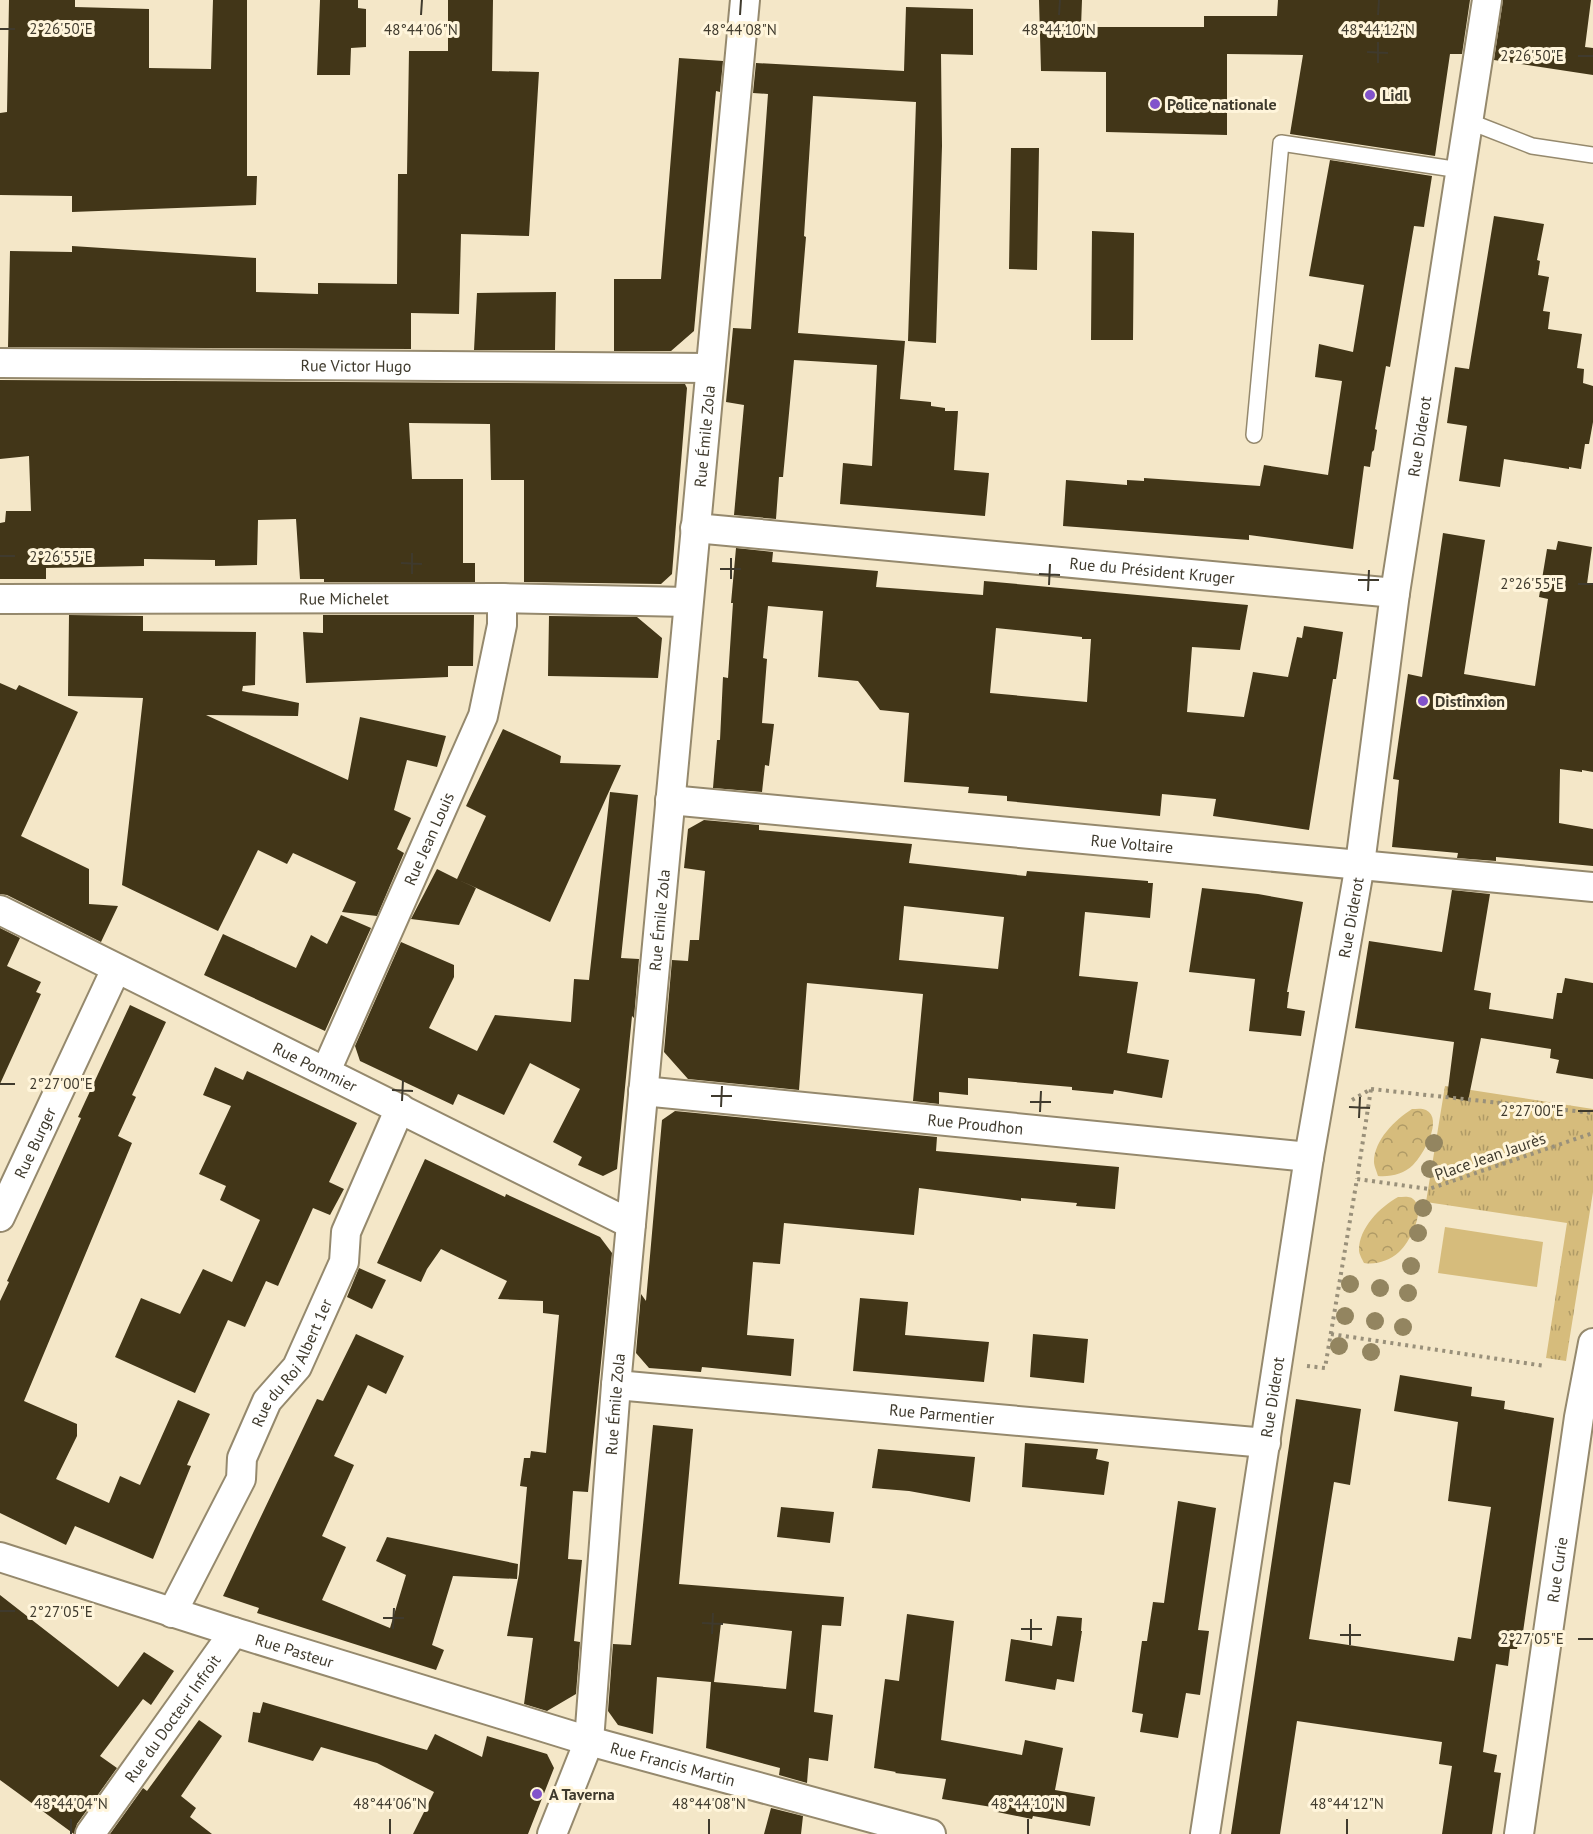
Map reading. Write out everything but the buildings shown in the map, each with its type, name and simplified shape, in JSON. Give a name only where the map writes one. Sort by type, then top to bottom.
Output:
[{"type":"street","name":"Rue Émile Zola","points":[[552,1834],[589,1741],[616,1384],[745,0]]},
{"type":"street","name":"Rue Diderot","points":[[1205,1834],[1309,1157],[1360,864],[1395,593],[1487,0]]},
{"type":"street","name":"Rue Victor Hugo","points":[[0,363],[710,368]]},
{"type":"street","name":"Rue du Président Kruger","points":[[695,528],[1395,593]]},
{"type":"street","name":"Rue Michelet","points":[[0,600],[502,598],[688,602]]},
{"type":"street","name":"Rue Jean Louis","points":[[326,1071],[483,716],[502,625],[502,598]]},
{"type":"street","name":"Rue Voltaire","points":[[670,800],[1593,887]]},
{"type":"street","name":"Rue Pommier","points":[[0,910],[631,1224]]},
{"type":"street","name":"Rue Burger","points":[[0,1217],[116,969]]},
{"type":"street","name":"Rue Proudhon","points":[[643,1091],[1309,1157]]},
{"type":"street","name":"Rue du Roi Albert 1er","points":[[172,1613],[241,1479],[242,1458],[267,1401],[297,1367],[344,1262],[346,1232],[400,1108]]},
{"type":"street","name":"Rue Curie","points":[[1519,1834],[1579,1417],[1593,1343]]},
{"type":"street","name":"Rue Parmentier","points":[[616,1384],[1266,1443]]},
{"type":"street","name":"Rue Pasteur","points":[[0,1557],[172,1613],[589,1741]]},
{"type":"street","name":"Rue du Docteur Infroit","points":[[90,1834],[234,1632]]},
{"type":"street","name":"Rue Francis Martin","points":[[589,1741],[898,1830],[930,1834]]},
{"type":"lane","points":[[1468,121],[1533,146],[1593,155]]},
{"type":"lane","points":[[1254,435],[1281,143],[1460,170]]},
{"type":"path","points":[[1279,1361],[1325,1368],[1371,1089]]},
{"type":"path","points":[[1319,1104],[1341,1106],[1371,1089],[1593,1113]]},
{"type":"path","name":"Place Jean Jaurès","points":[[1357,1179],[1429,1190],[1593,1133]]},
{"type":"path","points":[[1331,1334],[1545,1366]]},
{"type":"green space","points":[[1445,1086],[1593,1109],[1593,1192],[1566,1361],[1546,1358],[1567,1223],[1426,1202]]},
{"type":"green space","points":[[1412,1109],[1424,1109],[1431,1115],[1432,1129],[1426,1146],[1406,1171],[1378,1176],[1374,1162],[1382,1138],[1399,1119]]},
{"type":"green space","points":[[1398,1197],[1412,1198],[1418,1206],[1415,1228],[1403,1248],[1391,1258],[1378,1263],[1364,1263],[1359,1250],[1367,1226],[1384,1206]]},
{"type":"green space","points":[[1445,1227],[1543,1242],[1537,1287],[1438,1273]]},
{"type":"place","name":"Lidl","points":[[1370,95]]},
{"type":"place","name":"Police nationale","points":[[1155,104]]},
{"type":"place","name":"Distinxion","points":[[1423,701]]},
{"type":"place","name":"A Taverna","points":[[537,1794]]}]
